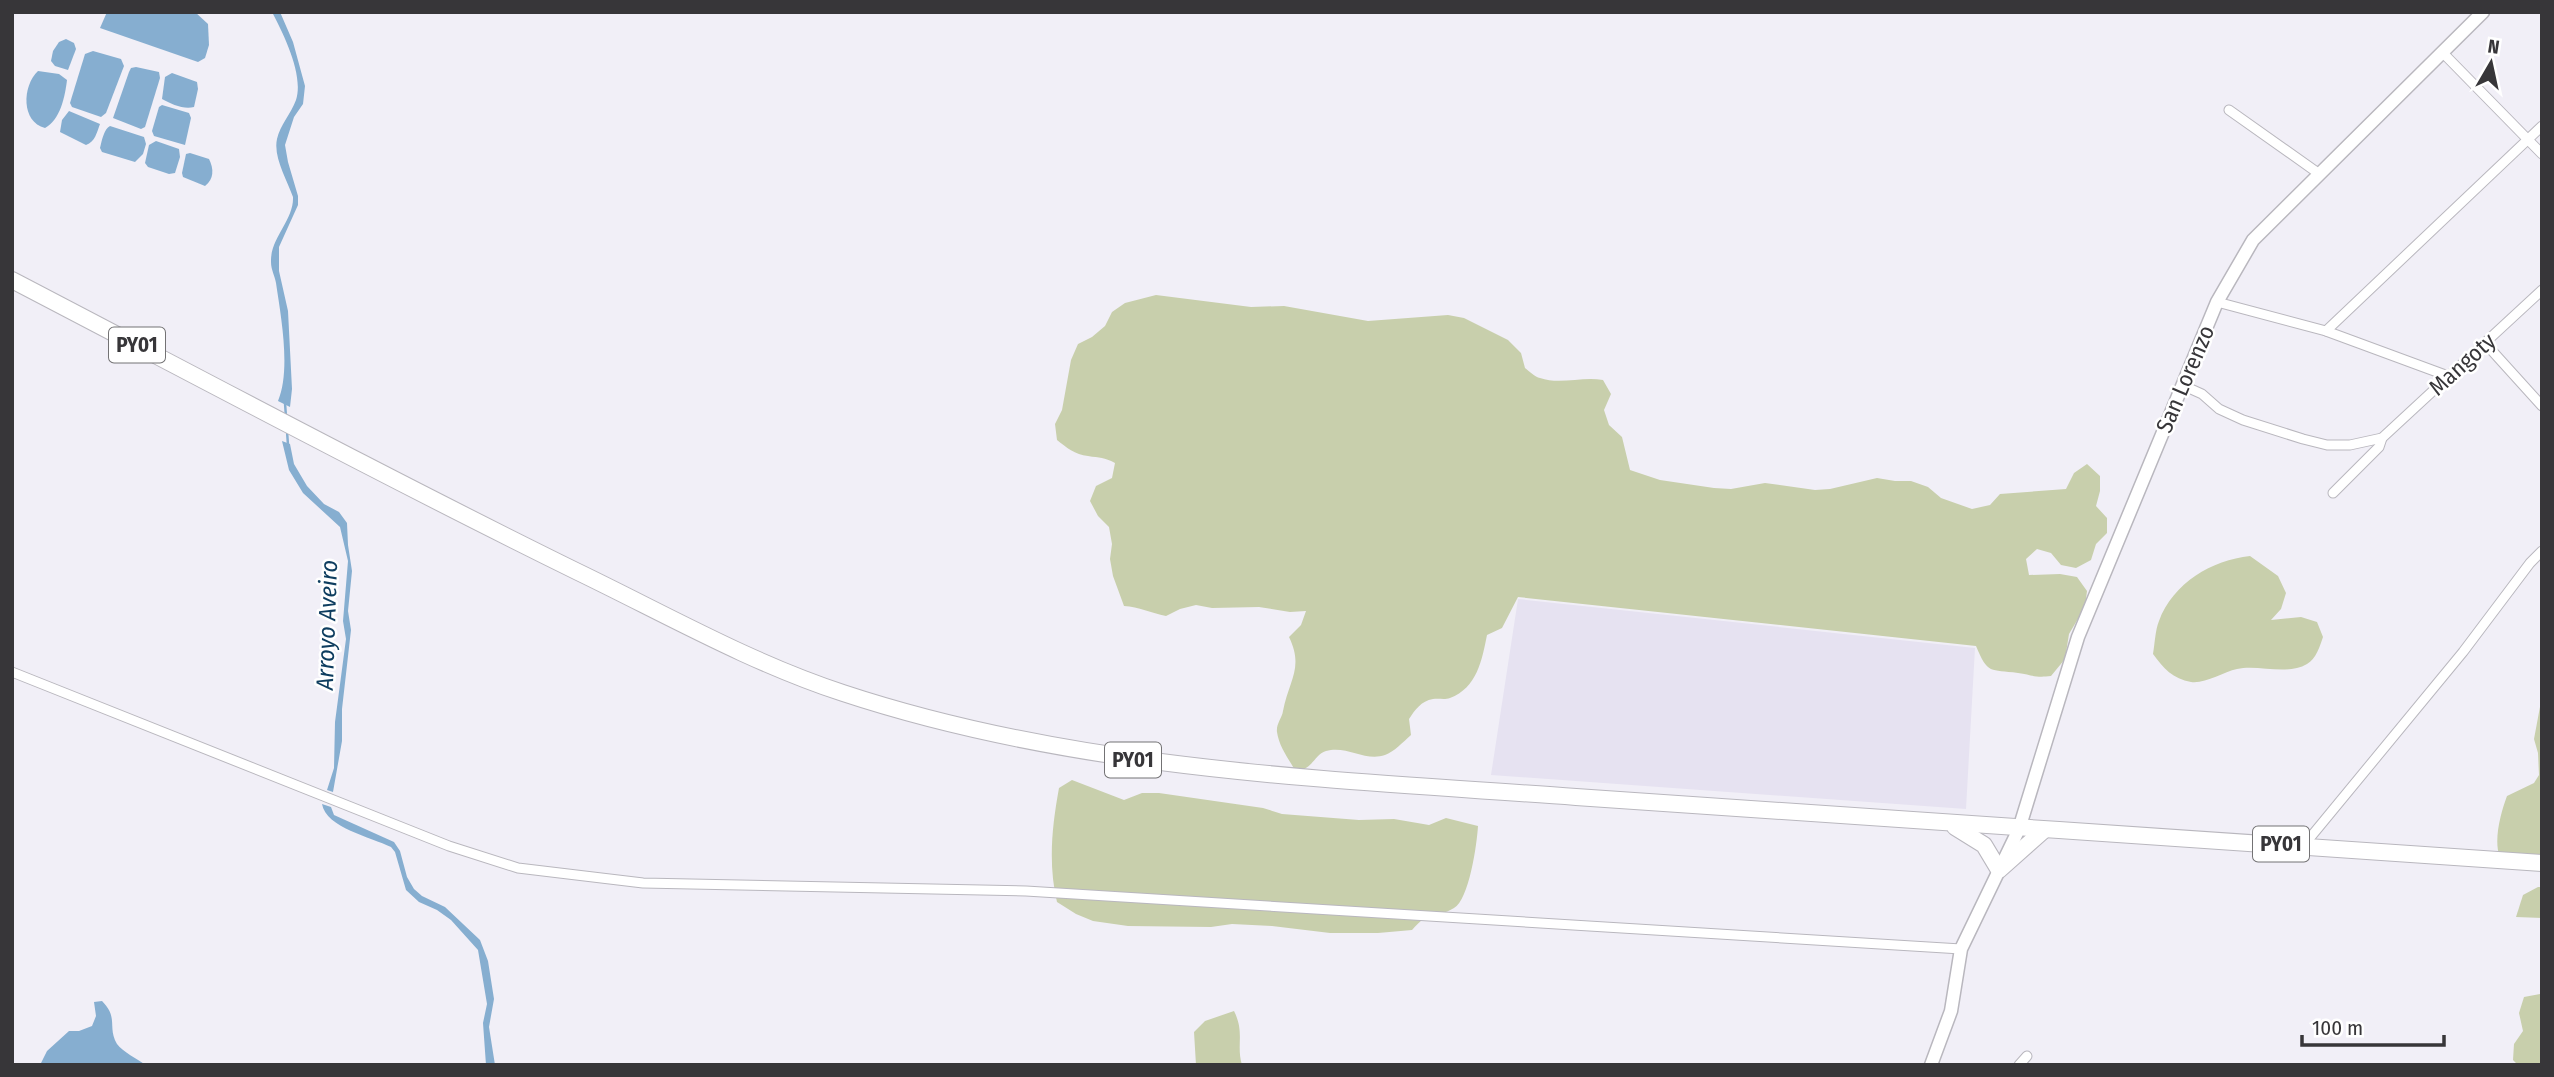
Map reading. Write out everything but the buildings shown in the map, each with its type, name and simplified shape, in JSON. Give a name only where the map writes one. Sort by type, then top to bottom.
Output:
[{"type":"highway","name":"PY01","points":[[12,280],[451,510],[758,660],[844,694],[931,719],[1049,746],[1174,765],[1328,779],[2019,829],[2304,845],[2542,863]]},
{"type":"highway","points":[[1950,824],[1984,845],[1999,870],[2044,830]]},
{"type":"street","name":"San Lorenzo","points":[[1931,1065],[1951,1011],[1961,949],[2019,829],[2078,637],[2217,302],[2253,240],[2483,12]]},
{"type":"street","points":[[2443,53],[2542,154]]},
{"type":"street","points":[[2229,110],[2318,173]]},
{"type":"street","points":[[2326,331],[2542,126]]},
{"type":"street","name":"Mangoty","points":[[2333,493],[2379,447],[2382,438],[2542,290]]},
{"type":"street","points":[[2217,302],[2326,331],[2448,376]]},
{"type":"street","points":[[2484,343],[2542,406]]},
{"type":"street","points":[[2182,385],[2202,394],[2219,409],[2243,420],[2303,439],[2327,445],[2350,445],[2382,438]]},
{"type":"street","points":[[2304,845],[2463,652],[2542,551]]},
{"type":"street","points":[[12,672],[449,846],[518,868],[643,883],[1026,891],[1961,949]]},
{"type":"street","points":[[2019,1065],[2027,1056]]},
{"type":"shaded area","points":[[1518,599],[1975,648],[1966,809],[1491,775]]},
{"type":"green space","points":[[1156,295],[1251,307],[1284,306],[1368,321],[1448,315],[1464,318],[1508,340],[1521,353],[1525,368],[1538,377],[1555,381],[1603,380],[1611,394],[1604,410],[1609,425],[1622,437],[1630,470],[1660,480],[1714,488],[1731,489],[1765,483],[1815,490],[1877,478],[1911,481],[1928,487],[1941,498],[1972,509],[1990,505],[2000,494],[2066,489],[2074,473],[2087,464],[2100,476],[2096,506],[2107,518],[2107,533],[2096,544],[2091,560],[2076,568],[2061,565],[2051,553],[2037,549],[2026,559],[2029,575],[2060,574],[2077,577],[2087,591],[2085,607],[2069,634],[2065,659],[2051,676],[1991,669],[1976,646],[1518,597],[1502,628],[1487,635],[1477,672],[1472,680],[1450,698],[1429,700],[1419,706],[1409,719],[1411,735],[1395,749],[1378,757],[1341,750],[1326,751],[1307,768],[1296,772],[1282,748],[1277,729],[1294,674],[1295,657],[1289,637],[1301,625],[1306,611],[1290,612],[1259,607],[1212,608],[1196,605],[1166,616],[1124,606],[1113,576],[1109,527],[1098,516],[1090,501],[1096,486],[1112,478],[1115,463],[1079,454],[1057,440],[1055,424],[1062,410],[1071,360],[1078,344],[1105,326],[1112,312],[1125,303]]},
{"type":"green space","points":[[2250,556],[2278,576],[2286,593],[2281,609],[2271,620],[2301,617],[2317,622],[2323,637],[2315,656],[2307,664],[2291,669],[2245,668],[2196,682],[2174,676],[2153,654],[2158,625],[2165,607],[2184,585],[2208,568]]},
{"type":"green space","points":[[2542,696],[2542,859],[2527,868],[2512,869],[2500,857],[2497,843],[2499,826],[2507,796],[2534,783],[2539,775],[2534,739]]},
{"type":"green space","points":[[1072,780],[1124,800],[1142,793],[1159,793],[1263,808],[1282,814],[1359,820],[1394,819],[1429,825],[1446,818],[1478,826],[1471,871],[1464,894],[1454,908],[1424,919],[1412,930],[1330,933],[1272,926],[1128,926],[1093,921],[1057,902],[1054,888],[1052,845],[1059,788]]},
{"type":"green space","points":[[2542,887],[2542,918],[2516,917],[2523,895]]},
{"type":"green space","points":[[2540,994],[2542,1065],[2518,1065],[2513,1060],[2514,1044],[2523,1031],[2519,1013],[2524,997]]},
{"type":"green space","points":[[1234,1011],[1240,1032],[1242,1065],[1196,1065],[1194,1032],[1205,1021]]},
{"type":"water","points":[[107,12],[195,12],[208,24],[209,45],[205,58],[198,62],[100,28]]},
{"type":"water","points":[[272,12],[280,12],[293,42],[305,86],[303,104],[294,117],[285,145],[298,205],[279,247],[279,271],[288,311],[292,389],[290,407],[278,401],[284,374],[284,343],[271,262],[274,245],[290,213],[293,197],[279,161],[277,139],[296,100],[298,90],[292,55]]},
{"type":"water","points":[[66,39],[74,43],[76,49],[68,70],[55,66],[51,61],[59,42]]},
{"type":"water","points":[[93,51],[121,59],[124,66],[106,113],[101,117],[72,107],[70,103],[85,54]]},
{"type":"water","points":[[136,67],[159,72],[160,78],[145,127],[141,129],[113,118],[129,72]]},
{"type":"water","points":[[38,71],[59,74],[67,80],[58,114],[45,128],[32,119],[26,103],[29,85]]},
{"type":"water","points":[[172,73],[197,82],[194,107],[173,105],[162,99],[165,77]]},
{"type":"water","points":[[162,105],[189,113],[191,118],[185,145],[154,136],[152,131]]},
{"type":"water","points":[[69,111],[100,124],[92,142],[86,145],[60,132],[62,120]]},
{"type":"water","points":[[110,126],[144,137],[146,144],[143,154],[135,162],[102,152],[102,138]]},
{"type":"water","points":[[156,141],[179,149],[180,157],[175,173],[169,174],[148,167],[145,163],[149,145]]},
{"type":"water","points":[[186,154],[209,159],[212,174],[205,186],[183,177]]},
{"type":"water","points":[[282,441],[290,444],[294,464],[307,486],[324,504],[339,512],[347,523],[352,571],[348,611],[351,630],[342,709],[342,741],[333,792],[327,790],[334,768],[335,722],[346,639],[343,621],[348,561],[340,527],[303,493],[289,470]]},
{"type":"water","points":[[322,804],[331,807],[334,815],[394,842],[414,889],[445,907],[480,940],[488,961],[494,999],[489,1027],[495,1065],[486,1065],[483,1023],[487,1004],[478,950],[451,920],[419,902],[406,890],[395,852],[391,847],[340,826],[325,812]]},
{"type":"water","points":[[102,1001],[110,1012],[117,1044],[146,1065],[41,1063],[47,1051],[69,1031],[79,1031],[92,1026],[96,1016],[94,1002]]},
{"type":"waterway","name":"Arroyo Aveiro","points":[[285,403],[286,417]]},
{"type":"waterway","name":"Arroyo Aveiro","points":[[287,431],[288,445]]}]
